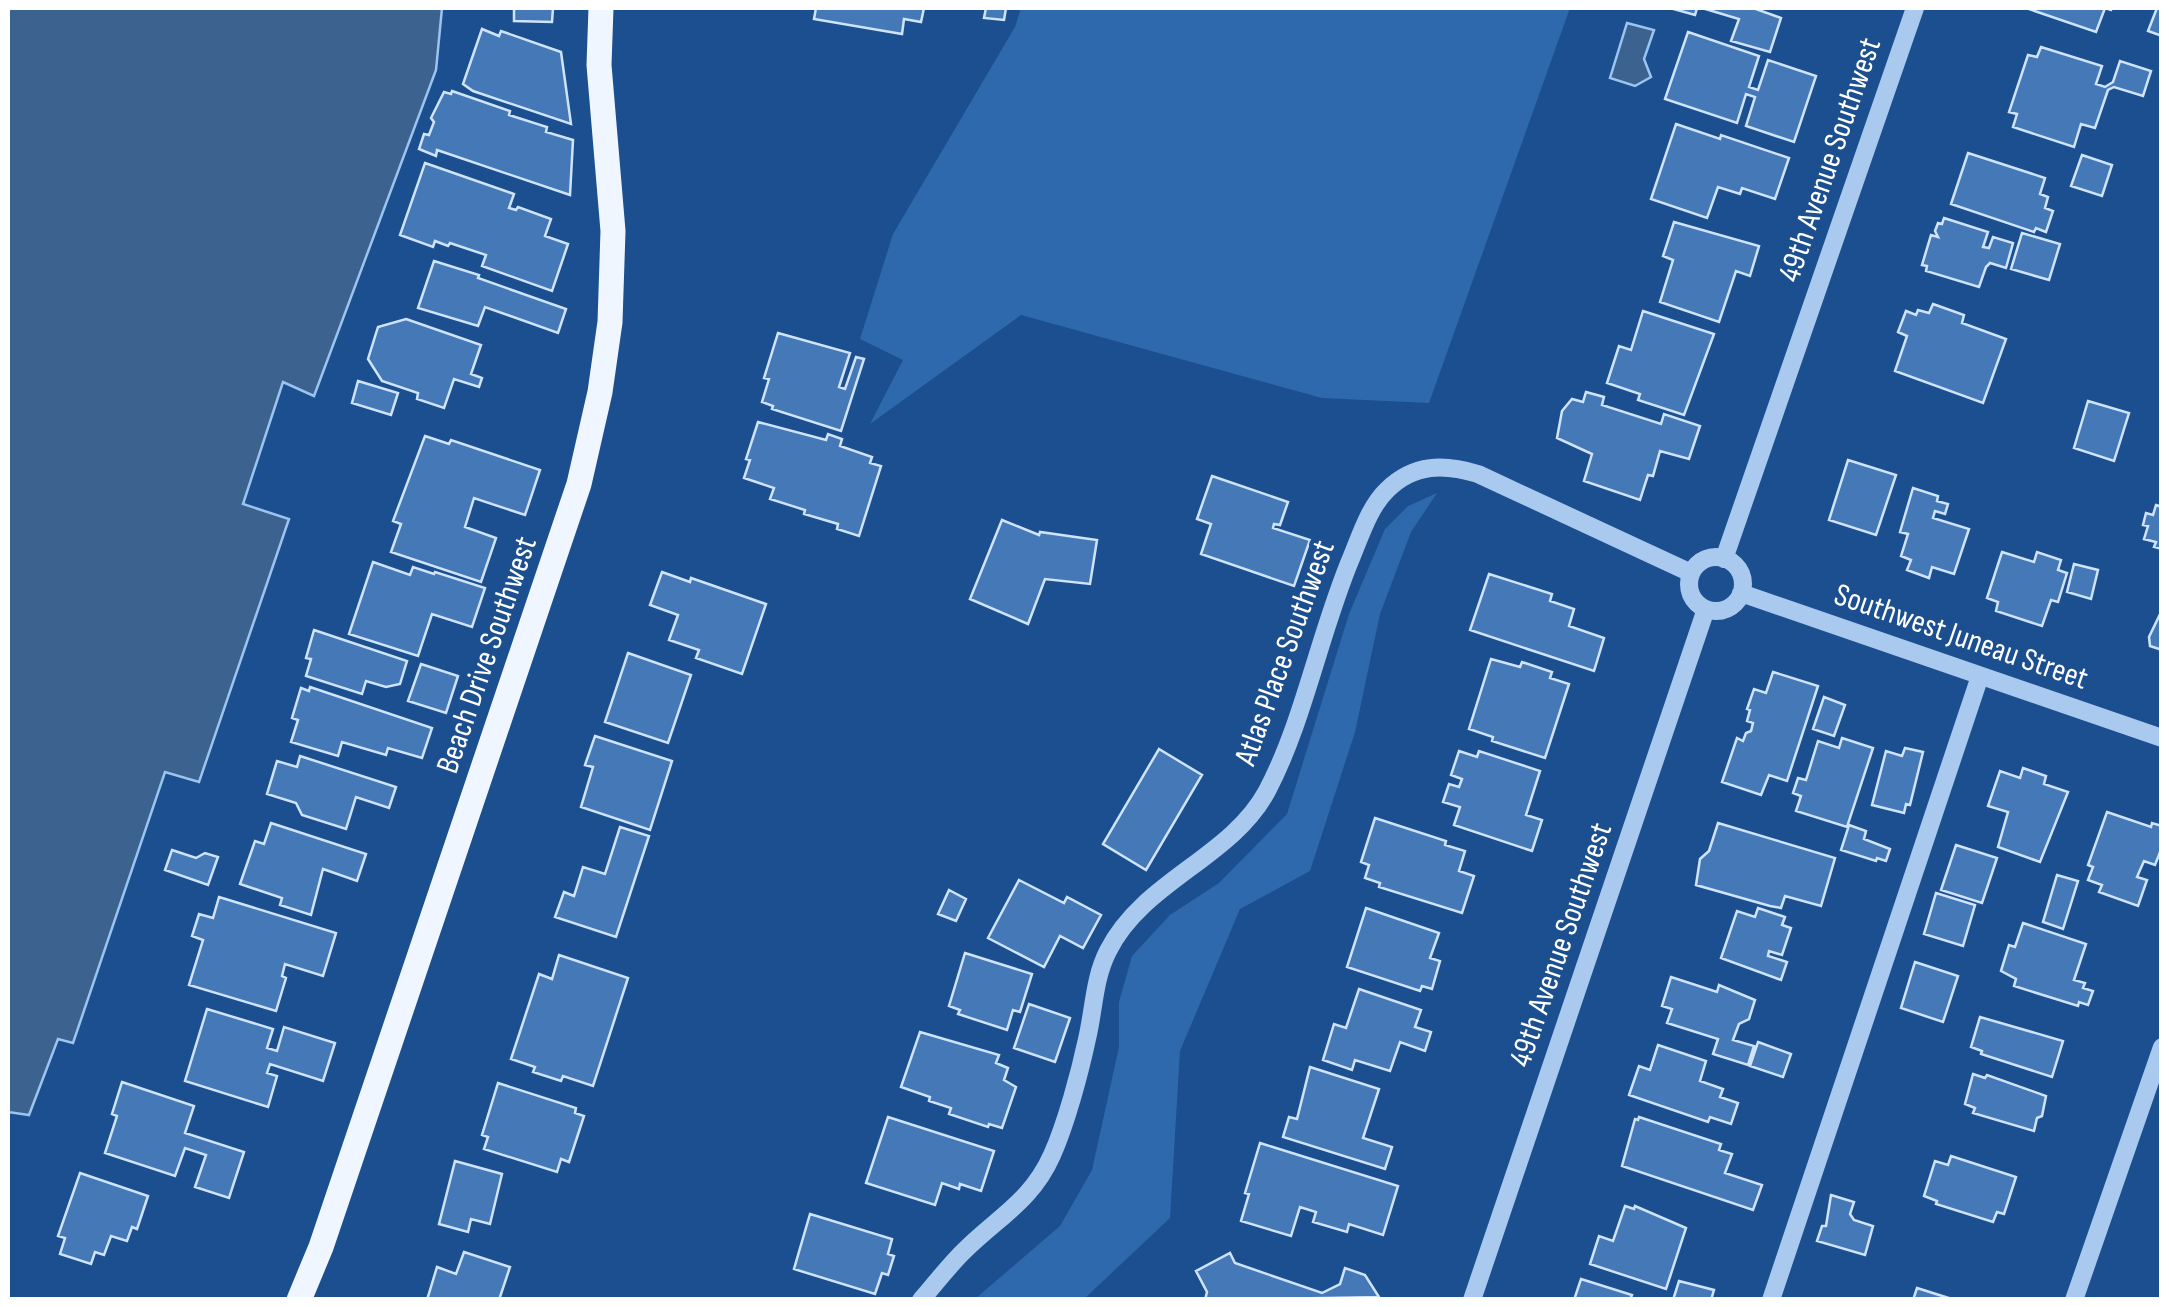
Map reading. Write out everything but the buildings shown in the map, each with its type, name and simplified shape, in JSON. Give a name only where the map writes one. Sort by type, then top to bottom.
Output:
[{"type":"main road","name":"Beach Drive Southwest","points":[[298,1300],[321,1247],[579,484],[600,392],[610,322],[613,231],[599,65],[601,8]]},
{"type":"street","name":"49th Avenue Southwest","points":[[1724,559],[1915,8]]},
{"type":"street","name":"Atlas Place Southwest","points":[[921,1300],[966,1249],[1028,1197],[1052,1154],[1087,1040],[1094,995],[1108,951],[1134,912],[1236,829],[1264,795],[1282,760],[1334,598],[1363,528],[1384,492],[1403,476],[1424,468],[1453,467],[1478,474],[1692,573]]},
{"type":"street","points":[[1724,559],[1739,571],[1741,592],[1729,608],[1706,610],[1694,602],[1690,593],[1692,573],[1702,561],[1724,559]]},
{"type":"street","name":"Southwest Juneau Street","points":[[1741,592],[2162,738]]},
{"type":"street","name":"49th Avenue Southwest","points":[[1472,1300],[1706,610]]},
{"type":"street","points":[[1771,1300],[1980,676]]},
{"type":"street","points":[[2074,1300],[2162,1047]]},
{"type":"shaded area","points":[[8,8],[442,8],[436,70],[314,396],[283,382],[243,504],[289,519],[199,782],[165,772],[73,1043],[58,1039],[29,1115],[8,1112]]},
{"type":"shaded area","points":[[1021,8],[1570,8],[1429,403],[1322,398],[1021,315],[870,424],[903,360],[860,339],[893,234],[1015,27]]},
{"type":"shaded area","points":[[1627,23],[1654,30],[1644,59],[1651,77],[1635,86],[1610,78]]},
{"type":"shaded area","points":[[1437,493],[1411,532],[1380,614],[1355,732],[1310,871],[1240,909],[1180,1051],[1170,1218],[1084,1299],[975,1299],[1060,1226],[1092,1170],[1119,1047],[1119,1002],[1132,956],[1170,915],[1219,883],[1287,814],[1349,614],[1385,529],[1408,506]]}]
